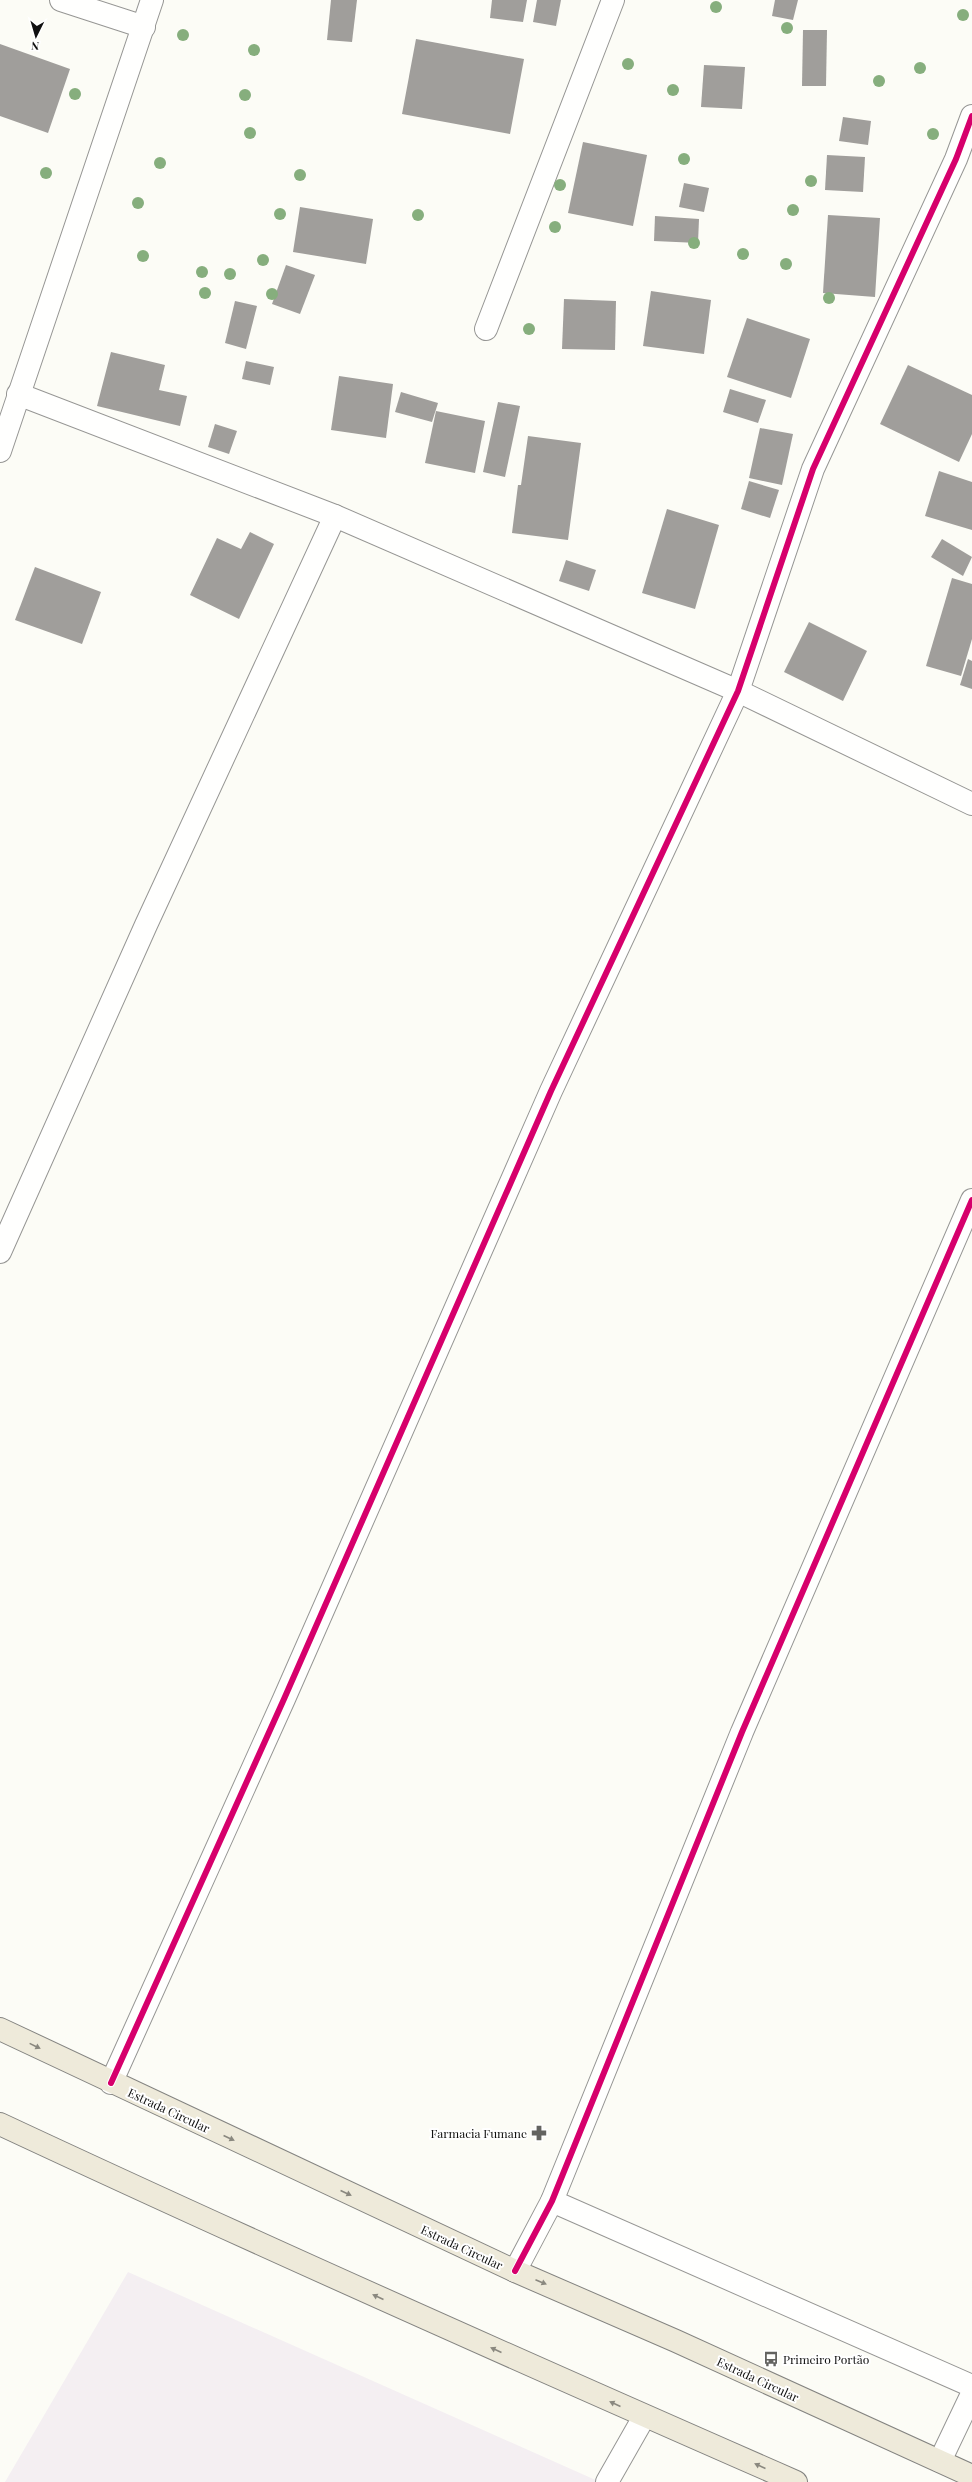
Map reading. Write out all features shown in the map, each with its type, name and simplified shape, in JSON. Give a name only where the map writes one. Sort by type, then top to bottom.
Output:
[{"type":"main road","name":"Estrada Circular","points":[[0,2029],[111,2083],[515,2271],[972,2476]]},
{"type":"main road","points":[[0,2124],[125,2183],[644,2417],[796,2482]]},
{"type":"street","points":[[61,0],[144,27]]},
{"type":"street","points":[[0,451],[152,0]]},
{"type":"street","points":[[486,329],[613,0]]},
{"type":"street","points":[[111,2083],[287,1691],[551,1091],[738,691],[813,469],[956,160],[972,116]]},
{"type":"street","points":[[18,394],[335,516],[738,691],[972,804]]},
{"type":"street","points":[[0,1252],[143,932],[335,516]]},
{"type":"street","points":[[515,2271],[552,2201],[742,1732],[972,1200]]},
{"type":"street","points":[[552,2201],[972,2386]]},
{"type":"street","points":[[940,2461],[972,2394]]},
{"type":"street","points":[[607,2482],[644,2417]]},
{"type":"shaded area","points":[[128,2272],[600,2482],[5,2482]]},
{"type":"building","points":[[331,0],[357,0],[352,42],[327,40]]},
{"type":"building","points":[[492,0],[527,0],[523,22],[490,18]]},
{"type":"building","points":[[537,0],[561,0],[556,26],[533,22]]},
{"type":"building","points":[[775,0],[798,0],[793,20],[772,16]]},
{"type":"building","points":[[803,30],[827,30],[826,86],[802,86]]},
{"type":"building","points":[[416,39],[524,59],[510,134],[402,114]]},
{"type":"building","points":[[0,44],[70,69],[48,133],[0,116]]},
{"type":"building","points":[[704,65],[745,67],[742,109],[701,107]]},
{"type":"building","points":[[843,117],[871,121],[868,145],[839,141]]},
{"type":"building","points":[[583,142],[647,155],[633,226],[568,213]]},
{"type":"building","points":[[827,155],[865,157],[863,192],[825,190]]},
{"type":"building","points":[[684,183],[709,188],[704,212],[679,207]]},
{"type":"building","points":[[300,207],[373,219],[366,264],[293,252]]},
{"type":"building","points":[[828,215],[880,218],[875,297],[823,293]]},
{"type":"building","points":[[655,216],[699,219],[698,243],[654,241]]},
{"type":"building","points":[[286,265],[315,275],[300,314],[272,304]]},
{"type":"building","points":[[651,291],[711,300],[704,354],[643,346]]},
{"type":"building","points":[[564,299],[616,301],[615,350],[562,349]]},
{"type":"building","points":[[235,301],[257,306],[246,349],[225,343]]},
{"type":"building","points":[[747,318],[810,339],[791,398],[727,377]]},
{"type":"building","points":[[111,352],[165,365],[159,390],[187,396],[180,426],[97,406]]},
{"type":"building","points":[[246,361],[274,367],[270,385],[242,379]]},
{"type":"building","points":[[908,365],[972,395],[972,434],[959,462],[880,424]]},
{"type":"building","points":[[339,376],[393,384],[386,438],[331,430]]},
{"type":"building","points":[[730,389],[766,400],[758,423],[723,412]]},
{"type":"building","points":[[401,392],[438,403],[432,422],[395,412]]},
{"type":"building","points":[[498,402],[520,406],[505,477],[483,472]]},
{"type":"building","points":[[436,411],[485,421],[475,473],[425,463]]},
{"type":"building","points":[[215,424],[237,431],[229,454],[208,447]]},
{"type":"building","points":[[760,428],[793,434],[782,485],[749,478]]},
{"type":"building","points":[[528,436],[581,443],[568,540],[512,533],[518,485],[521,485]]},
{"type":"building","points":[[939,471],[972,482],[972,530],[925,516]]},
{"type":"building","points":[[749,481],[779,490],[770,518],[741,509]]},
{"type":"building","points":[[667,509],[719,525],[695,609],[642,593]]},
{"type":"building","points":[[250,532],[274,544],[239,619],[190,595],[217,538],[241,549]]},
{"type":"building","points":[[942,539],[972,557],[963,576],[931,557]]},
{"type":"building","points":[[566,560],[596,570],[589,591],[559,581]]},
{"type":"building","points":[[35,567],[101,592],[82,644],[15,620]]},
{"type":"building","points":[[952,578],[972,584],[972,639],[961,676],[926,666]]},
{"type":"building","points":[[809,622],[867,651],[843,701],[784,672]]},
{"type":"building","points":[[968,659],[972,661],[972,689],[960,685]]},
{"type":"cycle path","points":[[111,2083],[284,1699],[551,1091],[738,691],[813,469],[956,159],[972,116]]},
{"type":"cycle path","points":[[515,2271],[552,2201],[742,1732],[972,1200]]},
{"type":"place","name":"Farmacia Fumane","points":[[539,2133]]},
{"type":"place","name":"Primeiro Portão","points":[[771,2359]]}]
